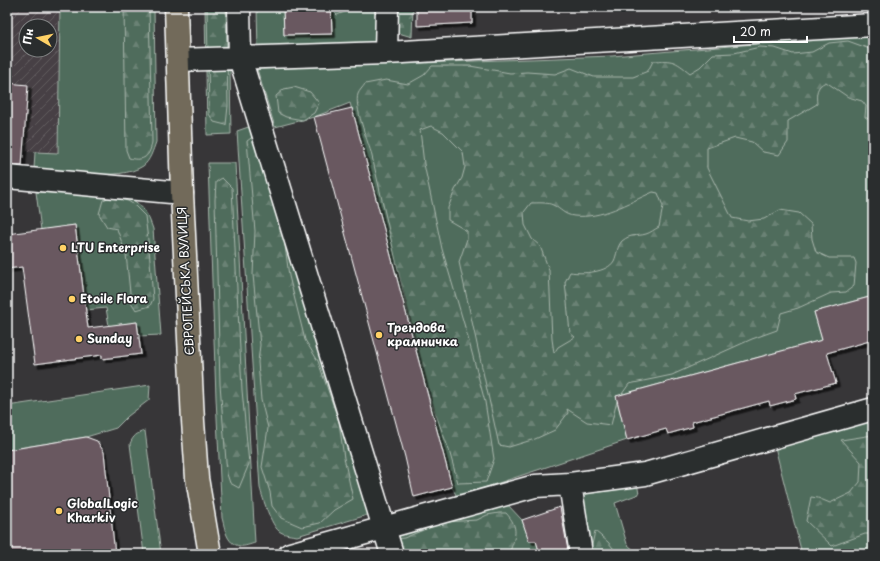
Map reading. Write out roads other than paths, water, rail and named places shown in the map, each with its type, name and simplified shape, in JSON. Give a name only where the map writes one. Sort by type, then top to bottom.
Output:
[{"type":"main road","name":"ЄВРОПЕЙСЬКА ВУЛИЦЯ","points":[[176,7],[182,193],[197,478],[210,554]]},
{"type":"lane","points":[[239,7],[240,58],[385,527],[392,554]]},
{"type":"lane","points":[[386,53],[387,7]]},
{"type":"lane","points":[[178,60],[386,53],[873,25]]},
{"type":"lane","points":[[7,177],[182,193]]},
{"type":"lane","points":[[290,554],[535,486],[570,484],[645,474],[873,409]]},
{"type":"lane","points":[[570,484],[581,554]]},
{"type":"place","name":"LTU Enterprise","points":[[63,248]]},
{"type":"place","name":"Etoile Flora","points":[[72,299]]},
{"type":"place","name":"Трендова крамничка","points":[[379,335]]},
{"type":"place","name":"Sunday","points":[[79,339]]},
{"type":"place","name":"GlobalLogic Kharkiv","points":[[59,511]]}]
